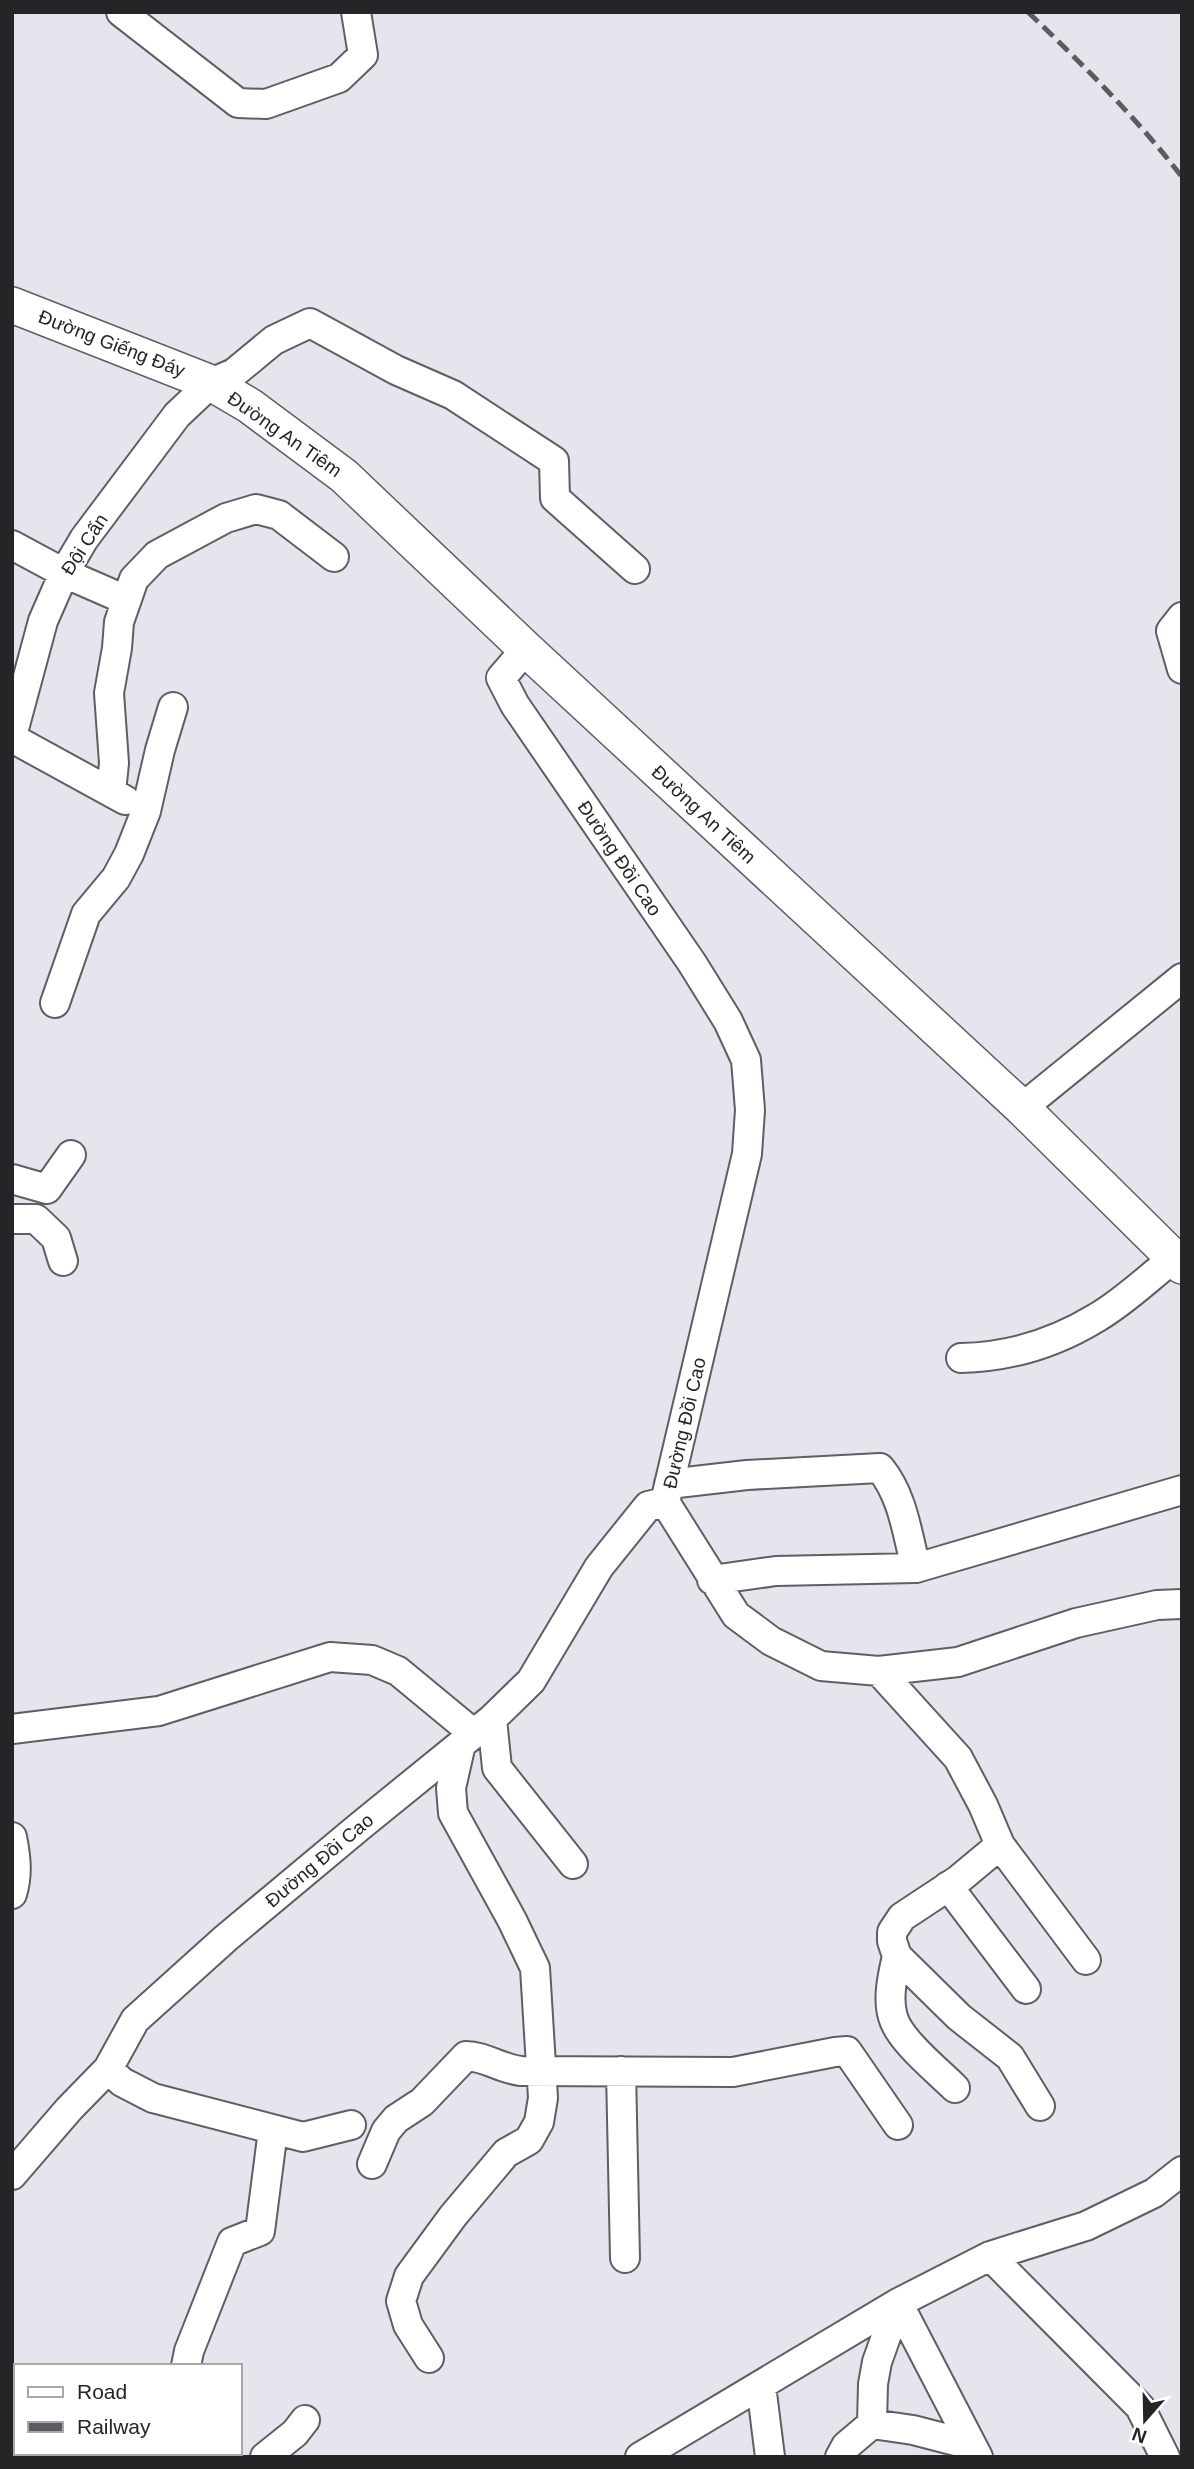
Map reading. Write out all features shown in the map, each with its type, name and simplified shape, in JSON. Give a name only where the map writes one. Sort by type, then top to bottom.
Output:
[{"type":"main road","name":"Đường Giếng Đáy","points":[[12,305],[211,383]]},
{"type":"main road","name":"Đường An Tiêm","points":[[211,383],[250,407],[344,476],[526,649],[1022,1108],[1178,1262]]},
{"type":"street","points":[[138,17],[238,103],[266,104],[339,78],[363,55],[356,12]]},
{"type":"street","name":"Đội Cấn","points":[[12,737],[43,621],[64,573],[85,539],[177,415],[211,383],[234,373],[274,340],[310,323],[396,370],[453,395],[554,461],[555,498],[635,569]]},
{"type":"street","points":[[111,792],[114,763],[110,693],[119,622],[134,579],[157,555],[226,518],[256,509],[279,515],[334,556]]},
{"type":"street","points":[[12,545],[64,573],[126,600]]},
{"type":"street","points":[[1182,617],[1171,631],[1182,669]]},
{"type":"street","name":"Đường Đồi Cao","points":[[12,2175],[108,2069],[135,2020],[226,1938],[475,1732],[531,1681],[598,1567],[648,1506],[667,1493],[747,1154],[750,1110],[746,1060],[728,1021],[692,963],[515,705],[501,678],[526,649]]},
{"type":"street","points":[[55,1003],[86,914],[116,878],[129,854],[146,811],[173,707]]},
{"type":"street","points":[[12,737],[146,811]]},
{"type":"street","points":[[1022,1108],[1182,978]]},
{"type":"street","points":[[12,1179],[47,1189],[71,1154]]},
{"type":"street","points":[[12,1219],[36,1219],[56,1238],[63,1261]]},
{"type":"street","points":[[961,1358],[991,1357],[1047,1342],[1097,1318],[1178,1262]]},
{"type":"street","points":[[916,1568],[896,1492],[880,1468],[747,1475],[667,1493],[712,1580],[736,1615],[771,1642],[821,1666],[879,1671],[958,1662],[1076,1623],[1157,1605],[1182,1604]]},
{"type":"street","points":[[712,1580],[776,1571],[916,1568],[1182,1490]]},
{"type":"street","points":[[12,1729],[159,1712],[330,1657],[372,1660],[398,1671],[475,1732],[497,1768],[573,1864]]},
{"type":"street","points":[[879,1671],[958,1758],[1000,1845],[1086,1960]]},
{"type":"street","points":[[429,2358],[408,2325],[401,2301],[409,2276],[453,2216],[506,2153],[529,2140],[539,2122],[543,2098],[535,1968],[512,1920],[453,1813],[451,1788],[475,1732]]},
{"type":"street","points":[[12,1837],[16,1855],[12,1894]]},
{"type":"street","points":[[1000,1845],[948,1886],[902,1917],[892,1932],[892,1941],[897,1956],[959,2017],[1010,2057],[1040,2106]]},
{"type":"street","points":[[948,1886],[1026,1989]]},
{"type":"street","points":[[897,1956],[891,1990],[892,2015],[904,2036],[956,2088]]},
{"type":"street","points":[[372,2164],[386,2131],[396,2119],[422,2102],[466,2056],[474,2056],[508,2069],[733,2072],[847,2051],[898,2125]]},
{"type":"street","points":[[108,2069],[122,2082],[153,2098],[303,2137],[351,2125]]},
{"type":"street","points":[[621,2071],[625,2258]]},
{"type":"street","points":[[186,2364],[189,2351],[232,2242],[260,2231],[274,2130]]},
{"type":"street","points":[[640,2457],[898,2304],[990,2256],[1086,2226],[1154,2193],[1182,2171]]},
{"type":"street","points":[[990,2256],[1140,2407],[1164,2457]]},
{"type":"street","points":[[840,2457],[846,2446],[872,2424],[873,2384],[877,2362],[898,2304]]},
{"type":"street","points":[[898,2304],[974,2451]]},
{"type":"street","points":[[761,2385],[770,2457]]},
{"type":"street","points":[[265,2457],[295,2433],[305,2420]]},
{"type":"street","points":[[872,2424],[913,2430],[974,2451]]},
{"type":"railway","points":[[1028,12],[1127,112],[1182,177]]}]
